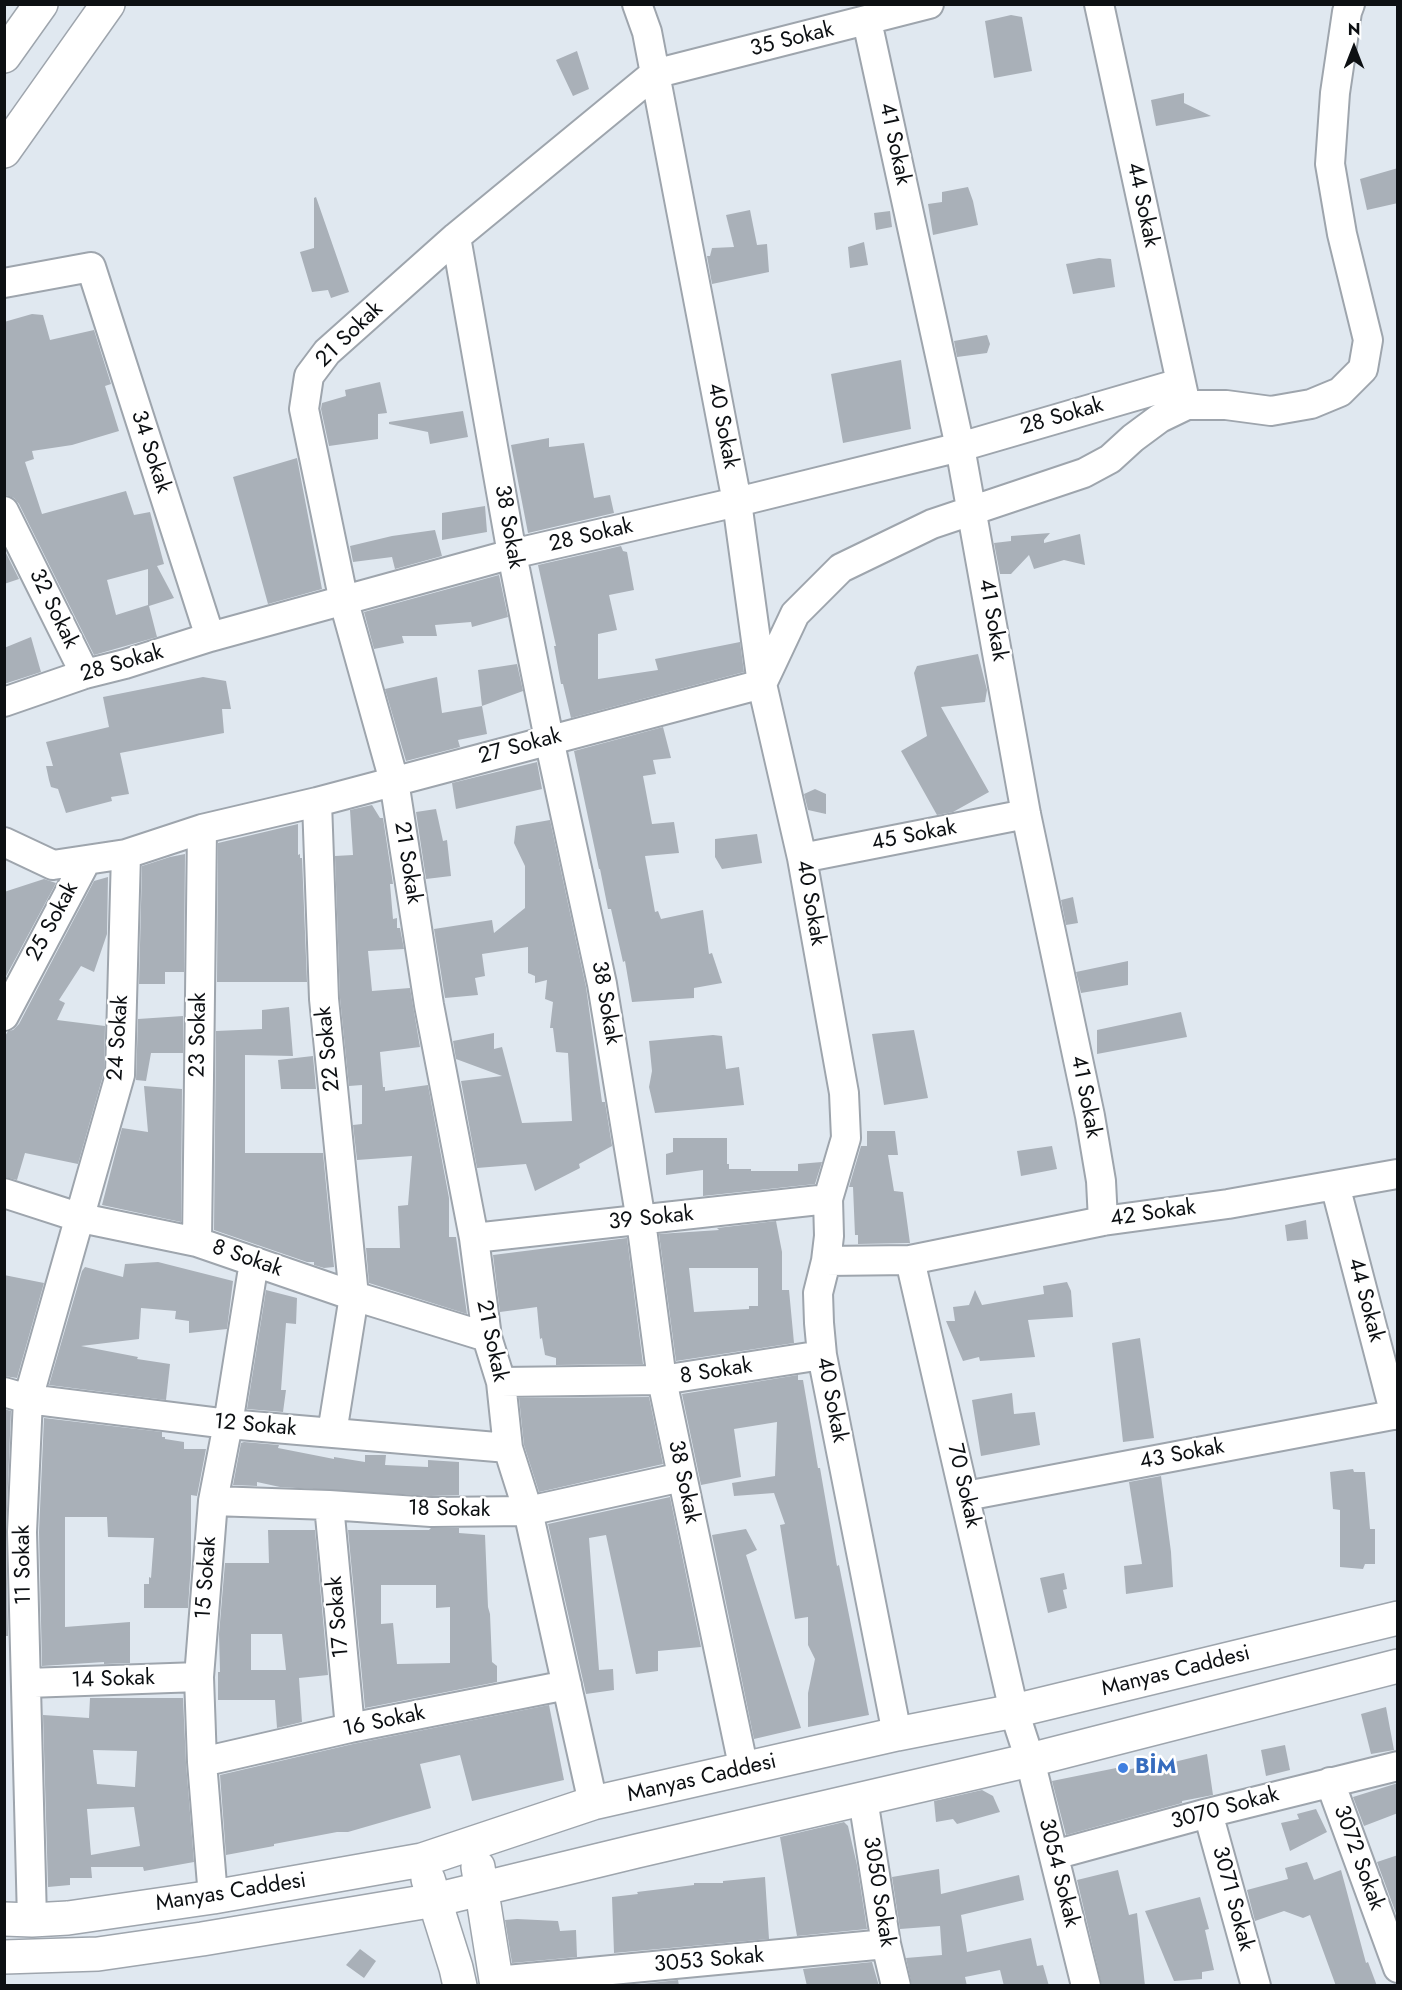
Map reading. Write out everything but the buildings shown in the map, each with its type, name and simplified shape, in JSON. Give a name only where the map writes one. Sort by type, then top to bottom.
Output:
[{"type":"main road","points":[[4,56],[41,4]]},
{"type":"main road","points":[[4,151],[108,4]]},
{"type":"main road","name":"Manyas Caddesi","points":[[18,1919],[68,1918],[213,1897],[422,1860],[593,1803],[897,1734],[1014,1711],[1398,1618]]},
{"type":"main road","name":"Manyas Caddesi","points":[[4,1957],[98,1954],[435,1900],[1030,1760],[1398,1666]]},
{"type":"main road","points":[[474,1844],[496,1983]]},
{"type":"main road","points":[[422,1860],[460,1986]]},
{"type":"street","name":"40 Sokak","points":[[637,4],[647,32],[737,502],[762,684],[802,858],[844,1092],[846,1138],[828,1199],[829,1236],[818,1293],[822,1355],[897,1734]]},
{"type":"street","name":"35 Sokak","points":[[654,74],[929,4]]},
{"type":"street","name":"44 Sokak","points":[[1099,4],[1183,394]]},
{"type":"street","points":[[762,684],[795,615],[842,568],[932,524],[1084,473],[1110,459],[1160,418],[1183,394],[1226,405],[1271,411],[1311,404],[1340,392],[1363,369],[1368,340],[1342,234],[1330,164],[1335,93],[1350,4]]},
{"type":"street","name":"41 Sokak","points":[[867,21],[973,512],[1026,814],[1090,1116],[1101,1181],[1103,1221]]},
{"type":"street","name":"21 Sokak","points":[[593,1803],[528,1511],[508,1448],[501,1382],[487,1337],[474,1238],[429,1005],[394,781],[344,602],[304,409],[309,376],[327,352],[456,237],[654,74]]},
{"type":"street","name":"38 Sokak","points":[[456,237],[512,554],[602,984],[641,1221],[662,1380],[744,1770]]},
{"type":"street","name":"34 Sokak","points":[[4,283],[91,267],[210,637]]},
{"type":"street","name":"28 Sokak","points":[[4,702],[85,674],[210,637],[512,554],[1183,394]]},
{"type":"street","name":"32 Sokak","points":[[4,511],[85,674]]},
{"type":"street","name":"27 Sokak","points":[[4,842],[53,865],[126,854],[202,829],[762,684]]},
{"type":"street","name":"22 Sokak","points":[[317,801],[324,999],[354,1296],[332,1433]]},
{"type":"street","name":"45 Sokak","points":[[802,858],[1026,814]]},
{"type":"street","name":"23 Sokak","points":[[197,1242],[202,829]]},
{"type":"street","name":"24 Sokak","points":[[81,1218],[120,1075],[126,854]]},
{"type":"street","name":"25 Sokak","points":[[4,1016],[86,861]]},
{"type":"street","name":"42 Sokak","points":[[826,1261],[910,1260],[1103,1221],[1228,1204],[1397,1174]]},
{"type":"street","name":"44 Sokak","points":[[1335,1185],[1396,1415]]},
{"type":"street","name":"8 Sokak","points":[[4,1193],[81,1218],[197,1242],[354,1296],[487,1337]]},
{"type":"street","name":"39 Sokak","points":[[474,1238],[828,1199]]},
{"type":"street","name":"11 Sokak","points":[[18,1919],[27,1683],[14,1531],[16,1396],[81,1218]]},
{"type":"street","name":"70 Sokak","points":[[910,1260],[1014,1711],[1030,1760]]},
{"type":"street","name":"15 Sokak","points":[[213,1897],[202,1762],[199,1677],[213,1501],[254,1262]]},
{"type":"street","name":"8 Sokak","points":[[501,1382],[662,1380],[822,1355]]},
{"type":"street","name":"12 Sokak","points":[[16,1396],[228,1424],[508,1448]]},
{"type":"street","name":"43 Sokak","points":[[966,1496],[1396,1415]]},
{"type":"street","name":"18 Sokak","points":[[213,1501],[328,1505],[431,1512],[528,1511],[682,1477]]},
{"type":"street","name":"17 Sokak","points":[[328,1505],[350,1728]]},
{"type":"street","name":"14 Sokak","points":[[27,1683],[199,1677]]},
{"type":"street","name":"16 Sokak","points":[[202,1762],[350,1728],[567,1685]]},
{"type":"street","name":"3054 Sokak","points":[[1030,1760],[1086,1986]]},
{"type":"street","name":"3070 Sokak","points":[[1054,1855],[1209,1813],[1398,1766]]},
{"type":"street","name":"3072 Sokak","points":[[1330,1782],[1398,1968]]},
{"type":"street","name":"3050 Sokak","points":[[863,1799],[885,1944],[896,1986]]},
{"type":"street","name":"3071 Sokak","points":[[1209,1813],[1256,1986]]},
{"type":"street","name":"3053 Sokak","points":[[496,1983],[885,1944]]},
{"type":"place","name":"BİM","points":[[1123,1768]]}]
